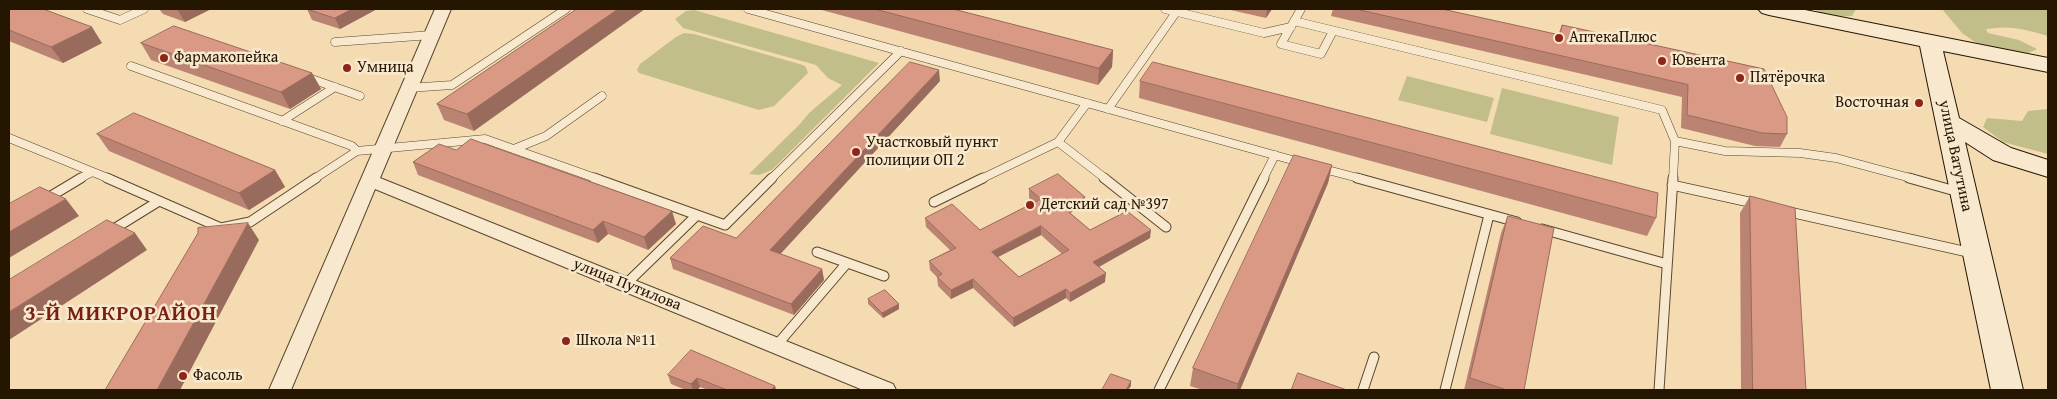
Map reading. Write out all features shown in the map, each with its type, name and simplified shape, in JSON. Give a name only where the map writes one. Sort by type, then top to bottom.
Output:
[{"type":"main road","points":[[1769,9],[2048,65]]},
{"type":"main road","name":"улица Ватутина","points":[[1930,41],[2007,390]]},
{"type":"main road","points":[[1948,122],[2002,154],[2048,169]]},
{"type":"street","points":[[280,390],[408,88],[444,9]]},
{"type":"street","name":"улица Путилова","points":[[369,180],[885,390]]},
{"type":"lane","points":[[88,9],[120,20],[144,9]]},
{"type":"lane","points":[[408,88],[452,84],[566,9]]},
{"type":"lane","points":[[748,9],[1667,264]]},
{"type":"lane","points":[[1165,9],[1264,33],[1292,24],[1332,31],[1662,110],[1675,141],[1658,390]]},
{"type":"lane","points":[[1301,9],[1281,44],[1321,54],[1332,31]]},
{"type":"lane","points":[[1108,109],[1177,12]]},
{"type":"lane","points":[[335,42],[432,34]]},
{"type":"lane","points":[[9,138],[42,150],[221,228],[235,227],[250,222],[357,151],[485,139],[725,225],[901,51]]},
{"type":"lane","points":[[131,66],[352,146],[357,151]]},
{"type":"lane","points":[[299,75],[360,96]]},
{"type":"lane","points":[[282,121],[335,87]]},
{"type":"lane","points":[[514,150],[546,136],[602,96]]},
{"type":"lane","points":[[934,202],[1058,142],[1087,103]]},
{"type":"lane","points":[[1675,141],[1724,151],[1800,152],[1836,158],[1964,193]]},
{"type":"lane","points":[[1058,142],[1166,227]]},
{"type":"lane","points":[[1159,390],[1276,155]]},
{"type":"lane","points":[[38,203],[92,172]]},
{"type":"lane","points":[[1672,185],[1978,254]]},
{"type":"lane","points":[[100,237],[159,201]]},
{"type":"lane","points":[[1446,390],[1489,214]]},
{"type":"lane","points":[[625,284],[697,215]]},
{"type":"lane","points":[[204,235],[217,226]]},
{"type":"lane","points":[[816,252],[884,276]]},
{"type":"lane","points":[[776,346],[847,263]]},
{"type":"lane","points":[[1363,390],[1374,357]]},
{"type":"shaded area","points":[[1814,9],[1856,9],[1852,16],[1842,16],[1827,15]]},
{"type":"shaded area","points":[[1942,9],[2048,9],[2048,36],[2018,28],[1986,29],[1988,33],[2019,40],[2037,49],[2026,54],[1996,49],[1975,42],[1962,33]]},
{"type":"shaded area","points":[[694,10],[879,63],[772,170],[759,175],[749,174],[809,113],[842,85],[828,78],[816,65],[683,28],[675,19],[686,11]]},
{"type":"shaded area","points":[[684,33],[694,34],[803,65],[808,73],[774,106],[759,110],[639,73],[637,70],[640,64]]},
{"type":"shaded area","points":[[1407,76],[1494,98],[1487,122],[1398,100]]},
{"type":"shaded area","points":[[1502,88],[1619,117],[1612,165],[1490,134]]},
{"type":"shaded area","points":[[2048,109],[2048,154],[2003,142],[1983,127],[1987,118],[2022,121],[2028,111]]},
{"type":"building","points":[[9,9],[43,9],[92,27],[51,47],[9,30]]},
{"type":"building","points":[[307,9],[352,9],[335,18]]},
{"type":"building","points":[[577,9],[618,9],[467,114],[437,104]]},
{"type":"building","points":[[875,9],[953,9],[1113,50],[1099,68]]},
{"type":"building","points":[[1356,9],[1442,9],[1560,35],[1562,25],[1764,69],[1787,117],[1787,134],[1762,133],[1687,115],[1688,85]]},
{"type":"building","points":[[174,26],[312,73],[281,92],[141,43]]},
{"type":"building","points":[[910,62],[939,70],[770,250],[822,269],[791,304],[670,258],[703,226],[736,238]]},
{"type":"building","points":[[1153,62],[1658,193],[1656,218],[1140,81]]},
{"type":"building","points":[[134,113],[275,170],[239,193],[97,134]]},
{"type":"building","points":[[471,139],[672,211],[644,237],[603,221],[593,230],[413,162],[439,144],[456,150]]},
{"type":"building","points":[[1294,155],[1332,165],[1238,384],[1193,368]]},
{"type":"building","points":[[1058,174],[1085,197],[1064,208],[1090,230],[1127,211],[1151,230],[1093,262],[1106,273],[1070,293],[1066,289],[1013,318],[973,279],[951,290],[937,277],[942,274],[929,261],[956,248],[925,218],[952,204],[980,230],[1041,199],[1029,189]],"holes":[[[1041,226],[1069,250],[1019,277],[992,252]]]},
{"type":"building","points":[[40,187],[66,199],[9,232],[9,204]]},
{"type":"building","points":[[1750,196],[1795,208],[1806,390],[1753,390]]},
{"type":"building","points":[[1508,216],[1554,228],[1524,390],[1507,390],[1470,378]]},
{"type":"building","points":[[107,220],[135,233],[9,312],[9,280]]},
{"type":"building","points":[[248,223],[157,390],[105,390],[198,233],[198,228]]},
{"type":"building","points":[[885,290],[899,304],[882,313],[868,299]]},
{"type":"building","points":[[691,350],[775,386],[771,390],[727,390],[697,378],[691,384],[668,375]]},
{"type":"building","points":[[1298,373],[1347,390],[1292,389]]},
{"type":"building","points":[[1111,374],[1131,381],[1126,390],[1102,390]]},
{"type":"place","name":"АптекаПлюс","points":[[1559,38]]},
{"type":"place","name":"Фармакопейка","points":[[164,58]]},
{"type":"place","name":"Ювента","points":[[1662,61]]},
{"type":"place","name":"Умница","points":[[347,68]]},
{"type":"place","name":"Пятёрочка","points":[[1740,78]]},
{"type":"place","name":"Восточная","points":[[1919,103]]},
{"type":"place","name":"Участковый пункт полиции ОП 2","points":[[856,152]]},
{"type":"place","name":"Детский сад №397","points":[[1030,205]]},
{"type":"place","name":"Школа №11","points":[[566,341]]},
{"type":"place","name":"Фасоль","points":[[183,376]]},
{"type":"district","name":"3-Й МИКРОРАЙОН","points":[[121,315]]}]
